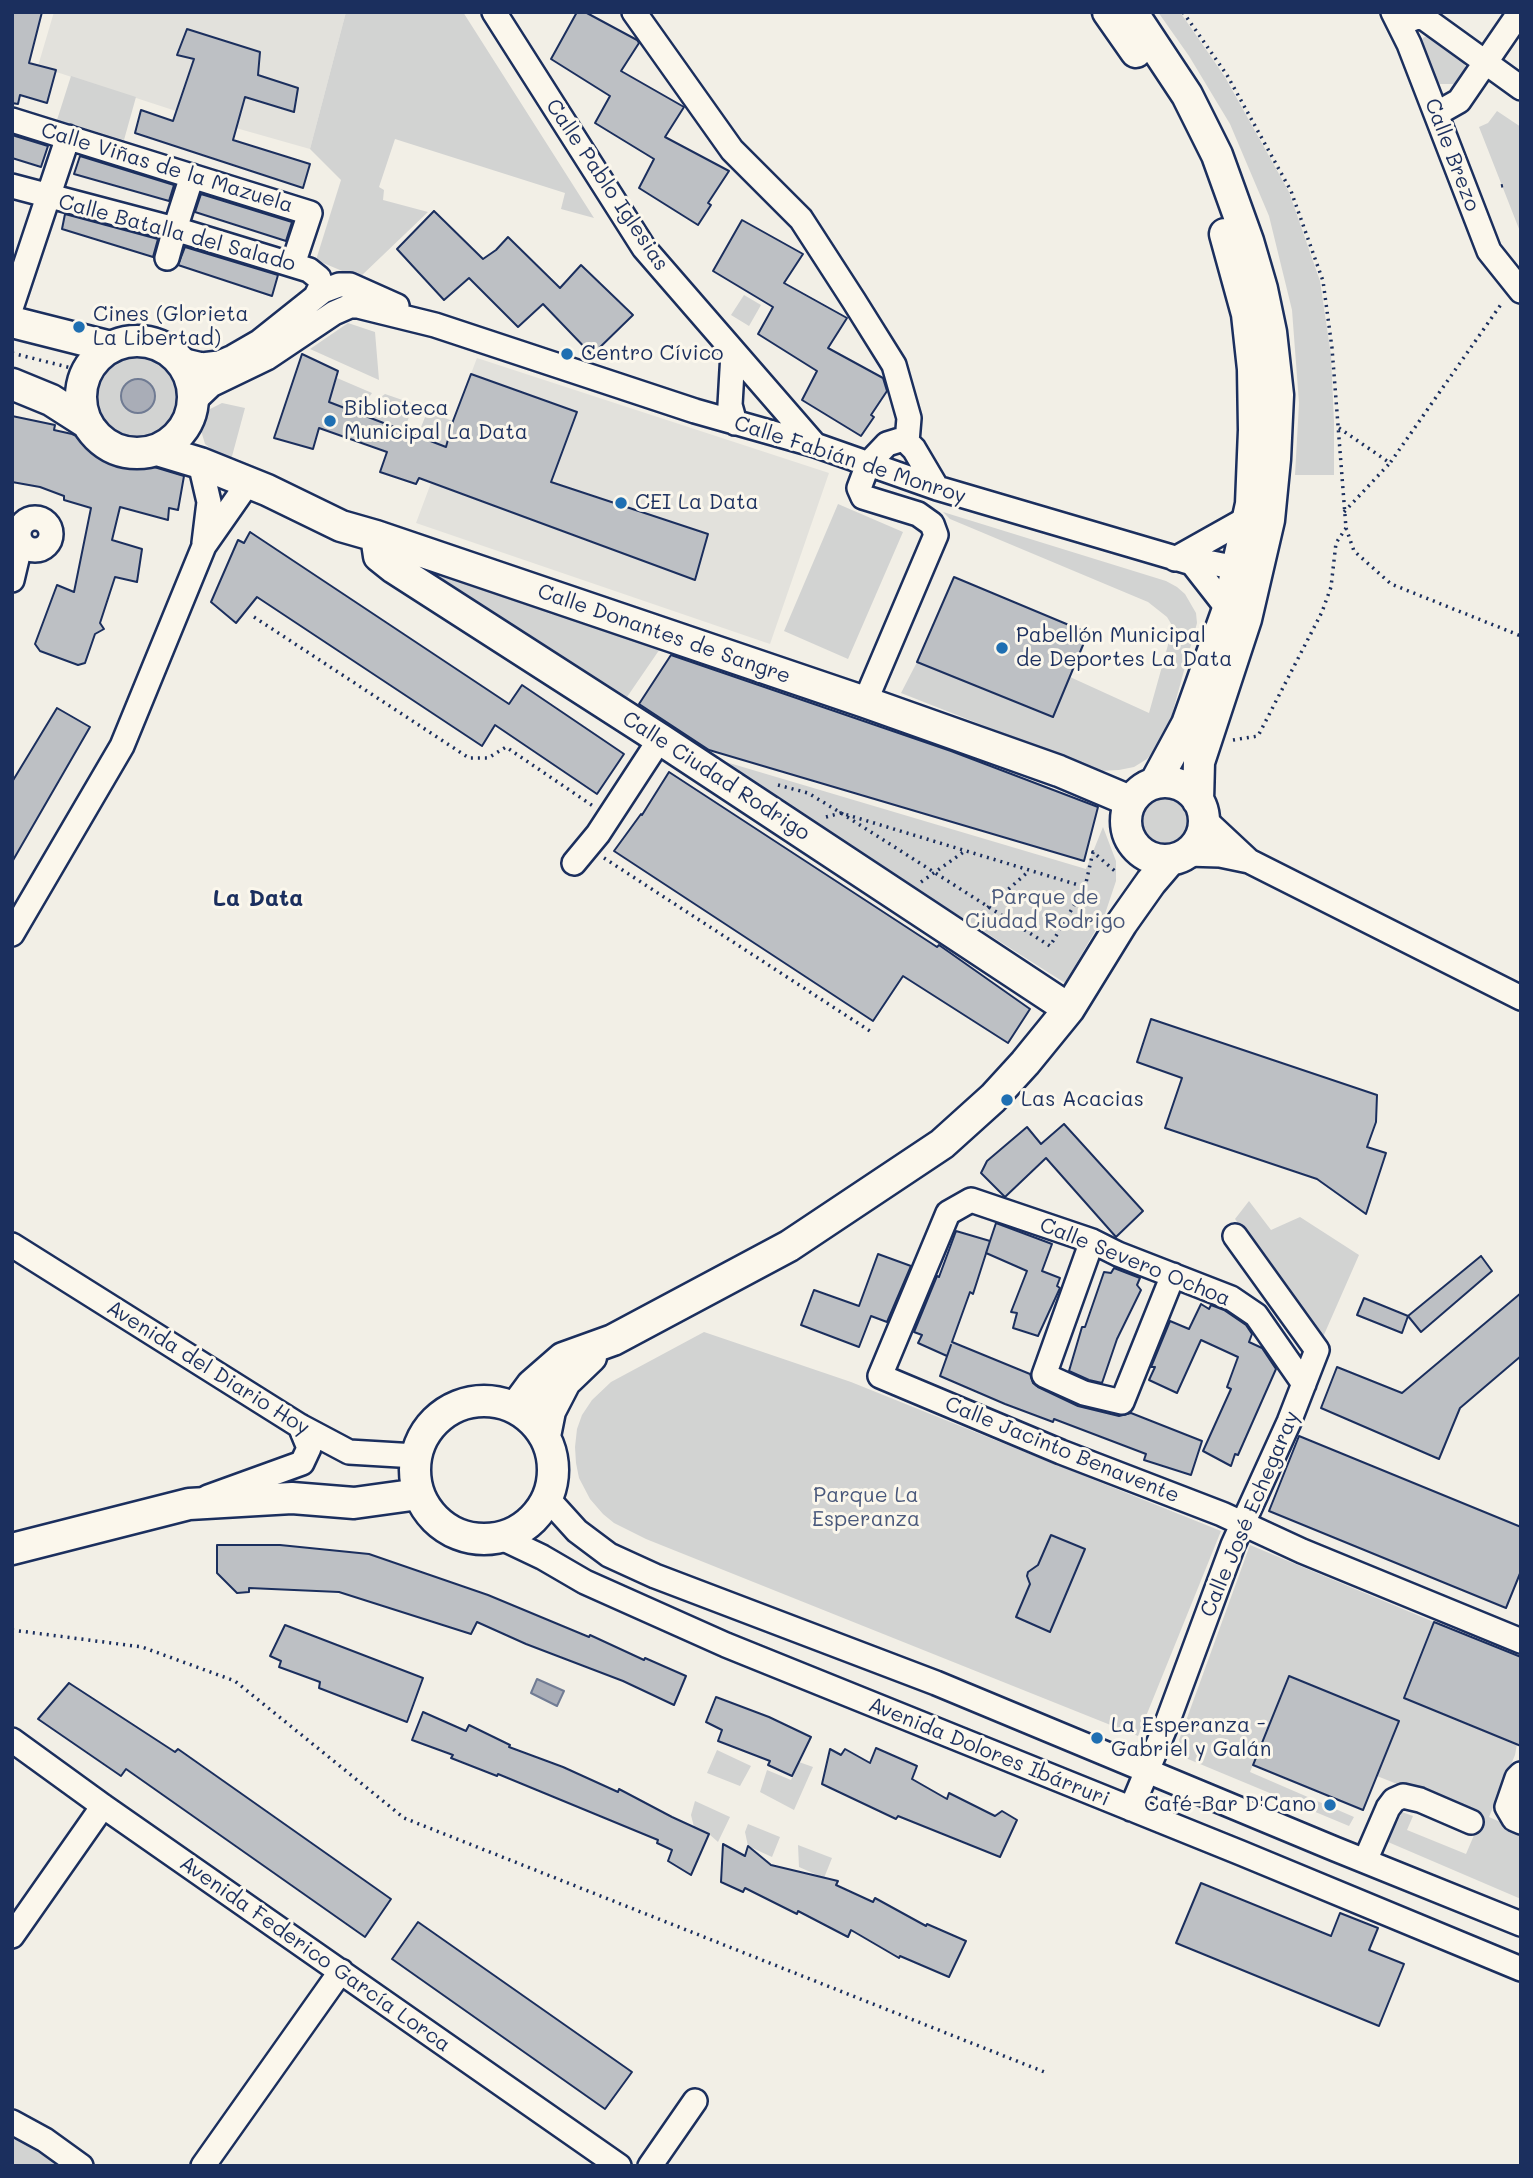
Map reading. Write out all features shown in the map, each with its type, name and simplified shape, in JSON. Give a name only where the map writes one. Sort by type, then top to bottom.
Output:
[{"type":"main road","points":[[515,1408],[532,1385],[563,1358],[613,1340],[789,1245],[942,1144],[993,1098],[1069,1009],[1122,923],[1151,882],[1178,857],[1197,845],[1202,832],[1199,762],[1245,578],[1254,430],[1253,369],[1247,314],[1214,200],[1174,110],[1108,12]]},
{"type":"main road","points":[[1132,12],[1173,72],[1201,120],[1235,201],[1262,289],[1271,332],[1278,395],[1269,520],[1245,578]]},
{"type":"main road","points":[[12,322],[111,347]]},
{"type":"main road","points":[[187,416],[157,450],[141,454],[124,452],[109,446],[96,436],[87,423],[81,406],[81,388],[97,357],[111,347],[127,342],[144,342],[159,346],[177,359],[191,383],[187,416],[188,447],[200,463]]},
{"type":"main road","points":[[12,384],[51,400],[87,423]]},
{"type":"main road","name":"Calle Donantes de Sangre","points":[[157,450],[200,463],[267,490],[341,526],[865,702],[1059,771],[1130,801]]},
{"type":"main road","name":"Calle Ciudad Rodrigo","points":[[376,536],[379,556],[394,568],[660,739],[1069,1009]]},
{"type":"main road","points":[[1155,783],[1187,724],[1237,614]]},
{"type":"main road","points":[[1178,857],[1157,860],[1137,849],[1130,839],[1124,817],[1130,801],[1144,788],[1155,783],[1168,782],[1181,785],[1192,793],[1201,810]]},
{"type":"main road","points":[[1122,923],[1137,849]]},
{"type":"main road","points":[[545,1436],[550,1412],[565,1382],[613,1340]]},
{"type":"main road","points":[[474,1401],[495,1401],[515,1408],[532,1419],[545,1436],[552,1456],[554,1478],[548,1499],[536,1516],[521,1530],[502,1538],[481,1540],[462,1536],[443,1527],[429,1512],[419,1494],[415,1475],[416,1456],[424,1436],[436,1419],[454,1407],[474,1401]]},
{"type":"main road","points":[[12,1549],[189,1504],[292,1498],[354,1503],[419,1494]]},
{"type":"street","name":"Calle Pablo Iglesias","points":[[494,12],[644,248],[814,445]]},
{"type":"street","points":[[634,12],[732,150],[801,219],[854,301],[894,365],[909,418],[907,442]]},
{"type":"street","points":[[1436,114],[1460,102],[1520,12]]},
{"type":"street","points":[[1408,17],[1486,63],[1521,88]]},
{"type":"street","name":"Calle Brezo","points":[[1408,17],[1436,114],[1489,250],[1518,287]]},
{"type":"street","name":"Calle Viñas de la Mazuela","points":[[12,120],[310,212],[293,264]]},
{"type":"street","points":[[12,305],[68,137]]},
{"type":"street","points":[[167,258],[192,176]]},
{"type":"street","name":"Calle Batalla del Salado","points":[[12,187],[175,229],[293,264],[309,270],[319,278],[321,286],[316,296]]},
{"type":"street","name":"Calle Fabián de Monroy","points":[[177,359],[202,365],[219,363],[258,342],[316,296],[330,288],[350,285],[435,325]]},
{"type":"street","name":"Calle Fabián de Monroy","points":[[187,416],[211,385],[267,358],[334,313],[350,306],[358,306],[435,325],[695,411],[814,445],[937,488],[1184,561],[1212,563],[1245,578]]},
{"type":"street","points":[[733,353],[730,405],[743,425],[765,421],[771,412],[770,394]]},
{"type":"street","points":[[695,411],[733,388]]},
{"type":"street","points":[[865,702],[936,535],[932,524],[918,513],[863,497],[859,488],[868,464],[893,440],[907,442],[915,449],[937,488]]},
{"type":"street","points":[[200,463],[209,502],[204,546]]},
{"type":"street","points":[[12,934],[122,746],[204,546],[248,483]]},
{"type":"street","points":[[1237,614],[1184,561],[1248,518]]},
{"type":"street","points":[[12,580],[21,542]]},
{"type":"street","points":[[581,855],[660,739]]},
{"type":"street","points":[[1201,810],[1249,861]]},
{"type":"street","points":[[1178,857],[1220,855],[1249,861],[1521,998]]},
{"type":"street","name":"Calle Severo Ochoa","points":[[880,1377],[948,1213],[971,1200],[1092,1241],[1231,1298],[1256,1315],[1304,1384]]},
{"type":"street","name":"Calle José Echegaray","points":[[1131,1809],[1233,1545],[1317,1350],[1235,1236]]},
{"type":"street","points":[[1092,1241],[1044,1375],[1084,1393],[1122,1402],[1173,1275]]},
{"type":"street","name":"Avenida del Diario Hoy","points":[[12,1245],[300,1426],[349,1452],[416,1456]]},
{"type":"street","name":"Calle Jacinto Benavente","points":[[880,1377],[1061,1452],[1222,1514],[1302,1551],[1521,1641]]},
{"type":"street","points":[[189,1504],[302,1463],[309,1448],[300,1426]]},
{"type":"street","name":"Avenida Dolores Ibárruri","points":[[548,1499],[577,1531],[609,1555],[655,1576],[936,1683],[1521,1924]]},
{"type":"street","name":"Avenida Dolores Ibárruri","points":[[502,1538],[585,1582],[726,1646],[1521,1969]]},
{"type":"street","name":"Avenida Federico García Lorca","points":[[12,1740],[619,2166]]},
{"type":"street","points":[[1521,1774],[1517,1778],[1507,1807],[1514,1819],[1521,1822]]},
{"type":"street","points":[[1365,1861],[1388,1808],[1394,1800],[1403,1796],[1420,1800],[1471,1822]]},
{"type":"street","points":[[12,1936],[103,1806]]},
{"type":"street","points":[[203,2166],[341,1972]]},
{"type":"street","points":[[650,2166],[695,2101]]},
{"type":"street","points":[[12,2122],[45,2140],[81,2166]]},
{"type":"path","points":[[1183,12],[1227,75],[1291,191],[1323,281],[1332,348],[1346,528],[1354,551],[1391,584],[1521,636]]},
{"type":"path","points":[[1345,512],[1390,463],[1518,287]]},
{"type":"path","points":[[12,354],[87,372]]},
{"type":"path","points":[[1338,427],[1390,463]]},
{"type":"path","points":[[1204,746],[1258,736],[1322,612],[1331,587],[1336,543],[1346,528]]},
{"type":"path","points":[[254,617],[470,758],[488,758],[506,747],[609,817]]},
{"type":"path","points":[[772,783],[808,793],[1050,946],[1085,887],[1093,852],[1116,872]]},
{"type":"path","points":[[821,819],[841,813],[1085,887]]},
{"type":"path","points":[[913,887],[965,851]]},
{"type":"path","points":[[581,855],[873,1033]]},
{"type":"path","points":[[970,923],[1029,870]]},
{"type":"path","points":[[12,1630],[142,1647],[235,1681],[404,1818],[1047,2073]]},
{"type":"shaded area","points":[[54,12],[346,12],[310,149],[176,111],[38,66]]},
{"type":"shaded area","name":"CEI La Data","points":[[477,358],[829,473],[770,644],[416,523],[437,473]]},
{"type":"shaded area","points":[[138,379],[150,384],[155,396],[150,408],[138,413],[126,408],[121,396],[126,384]]},
{"type":"shaded area","points":[[537,1679],[564,1691],[557,1706],[531,1693]]},
{"type":"green space","points":[[346,12],[463,12],[594,218],[561,209],[565,193],[395,139],[379,187],[384,190],[383,200],[428,212],[359,278],[316,260],[341,180],[310,149]]},
{"type":"green space","points":[[1158,12],[1180,12],[1225,77],[1289,192],[1320,281],[1331,355],[1334,475],[1295,475],[1299,403],[1292,310],[1269,216],[1230,124],[1189,56]]},
{"type":"green space","points":[[1427,36],[1462,57],[1466,69],[1454,84],[1440,84],[1434,80],[1421,43]]},
{"type":"green space","points":[[71,76],[136,97],[124,140],[57,120]]},
{"type":"green space","points":[[1497,111],[1521,127],[1521,234],[1479,127],[1488,123]]},
{"type":"green space","points":[[744,295],[761,305],[749,326],[731,315]]},
{"type":"green space","points":[[348,323],[375,332],[379,380],[310,349]]},
{"type":"green space","points":[[138,352],[155,356],[170,365],[179,380],[183,397],[179,414],[170,429],[155,438],[138,442],[121,438],[106,429],[97,414],[93,397],[97,380],[106,365],[121,356]]},
{"type":"green space","points":[[337,378],[372,393],[367,400],[356,403],[350,410],[329,402]]},
{"type":"green space","points":[[385,394],[414,404],[404,430],[359,413]]},
{"type":"green space","points":[[222,403],[245,408],[231,460],[220,457],[205,444],[200,427],[208,410]]},
{"type":"green space","points":[[427,412],[453,421],[446,447],[418,435]]},
{"type":"green space","points":[[838,504],[903,532],[848,659],[784,631]]},
{"type":"green space","points":[[943,512],[1166,581],[1185,594],[1196,613],[1197,623],[1168,729],[1147,759],[1134,767],[1099,771],[901,693],[917,662],[1053,717],[1070,677],[1149,713],[1173,627],[1167,617],[1148,602],[950,519]]},
{"type":"green space","points":[[416,562],[664,643],[627,697]]},
{"type":"green space","name":"Parque de Ciudad Rodrigo","points":[[709,757],[1086,869],[1103,827],[1116,861],[1116,881],[1105,914],[1065,983]]},
{"type":"green space","points":[[1165,791],[1183,797],[1191,805],[1197,823],[1191,841],[1183,849],[1165,855],[1147,849],[1139,841],[1133,823],[1139,805],[1147,797]]},
{"type":"green space","points":[[1249,1201],[1271,1230],[1300,1217],[1359,1255],[1323,1337],[1235,1219]]},
{"type":"green space","name":"Parque La Esperanza","points":[[704,1332],[851,1382],[1221,1531],[1138,1736],[646,1539],[614,1523],[603,1514],[590,1499],[579,1478],[575,1447],[582,1415],[592,1400],[611,1382]]},
{"type":"green space","points":[[1250,1545],[1434,1622],[1404,1697],[1517,1744],[1489,1817],[1521,1831],[1521,1899],[1388,1842],[1402,1812],[1413,1816],[1407,1830],[1466,1854],[1483,1814],[1424,1789],[1422,1794],[1377,1776],[1398,1721],[1289,1676],[1250,1772],[1354,1817],[1349,1826],[1188,1759],[1182,1753],[1179,1740]]},
{"type":"green space","points":[[717,1750],[751,1766],[740,1786],[707,1773]]},
{"type":"green space","points":[[799,1762],[813,1767],[794,1810],[760,1792],[767,1770],[791,1780]]},
{"type":"green space","points":[[695,1801],[730,1817],[718,1842],[694,1827],[691,1815]]},
{"type":"green space","points":[[748,1824],[780,1837],[772,1857],[748,1846],[745,1832]]},
{"type":"green space","points":[[798,1845],[832,1858],[824,1878],[799,1867]]},
{"type":"green space","points":[[12,2122],[81,2166],[12,2166]]},
{"type":"building","points":[[12,12],[42,12],[29,63],[56,70],[47,103],[20,95],[18,104],[12,103]]},
{"type":"building","points":[[577,12],[585,12],[637,40],[639,43],[621,71],[684,107],[665,137],[729,171],[708,203],[711,205],[698,225],[639,188],[654,159],[595,123],[610,96],[551,59]]},
{"type":"building","points":[[187,29],[260,52],[258,75],[298,88],[294,112],[245,97],[233,140],[310,164],[303,188],[135,133],[141,110],[173,121],[194,59],[177,55]]},
{"type":"building","points":[[12,135],[48,146],[41,167],[12,158]]},
{"type":"building","points":[[80,156],[174,185],[169,201],[74,174]]},
{"type":"building","points":[[201,194],[292,222],[286,241],[195,212]]},
{"type":"building","points":[[434,211],[483,259],[508,237],[560,288],[581,265],[633,315],[592,355],[543,304],[518,327],[469,278],[444,300],[397,249]]},
{"type":"building","points":[[65,214],[158,239],[153,257],[62,229]]},
{"type":"building","points":[[742,220],[803,254],[784,283],[847,318],[828,348],[883,378],[887,391],[861,436],[802,400],[817,371],[758,334],[773,307],[713,271]]},
{"type":"building","points":[[185,247],[278,275],[272,296],[178,265]]},
{"type":"building","points":[[302,354],[338,371],[329,402],[446,447],[471,374],[577,412],[551,482],[708,534],[695,580],[419,478],[416,484],[380,472],[387,452],[319,428],[313,449],[274,438]]},
{"type":"building","points":[[12,416],[55,425],[54,430],[72,434],[131,460],[184,476],[178,510],[169,508],[168,520],[120,507],[112,540],[142,549],[137,582],[115,577],[100,623],[104,629],[95,634],[85,663],[78,665],[40,651],[35,644],[57,585],[74,592],[91,508],[64,500],[64,496],[40,487],[12,482]]},
{"type":"building","points":[[250,532],[509,704],[522,685],[624,754],[597,794],[495,725],[482,746],[257,597],[236,623],[211,602],[238,540],[244,543]]},
{"type":"building","name":"Pabellón Municipal de Deportes La Data","points":[[954,577],[1088,633],[1053,717],[917,662]]},
{"type":"building","points":[[671,655],[951,751],[1098,807],[1084,861],[709,750],[639,704]]},
{"type":"building","points":[[57,708],[90,727],[12,862],[12,782]]},
{"type":"building","points":[[669,772],[937,947],[939,945],[1030,1009],[1008,1043],[903,976],[873,1021],[614,851],[642,815]]},
{"type":"building","points":[[1151,1019],[1377,1095],[1376,1122],[1367,1147],[1386,1153],[1366,1214],[1317,1179],[1165,1128],[1182,1078],[1137,1062]]},
{"type":"building","points":[[1064,1124],[1143,1211],[1116,1237],[1046,1158],[1005,1197],[981,1173],[987,1161],[1027,1127],[1041,1144]]},
{"type":"building","points":[[996,1223],[1052,1244],[1042,1271],[1060,1278],[1057,1286],[1060,1288],[1038,1336],[1013,1328],[1017,1313],[1011,1312],[1027,1271],[986,1253]]},
{"type":"building","points":[[956,1231],[990,1241],[973,1294],[970,1292],[952,1342],[1030,1374],[1033,1383],[1038,1387],[1078,1406],[1119,1416],[1131,1413],[1202,1441],[1191,1475],[1144,1460],[1146,1454],[1054,1419],[1053,1422],[1005,1404],[940,1376],[951,1345],[947,1356],[918,1343],[922,1335],[914,1332]]},
{"type":"building","points":[[878,1254],[911,1266],[887,1322],[871,1316],[859,1347],[801,1325],[814,1290],[859,1306]]},
{"type":"building","points":[[1481,1256],[1492,1271],[1421,1332],[1408,1316]]},
{"type":"building","points":[[1114,1268],[1140,1278],[1137,1285],[1141,1290],[1117,1339],[1102,1383],[1069,1371],[1082,1327],[1085,1327],[1104,1272],[1111,1273]]},
{"type":"building","points":[[1521,1293],[1521,1356],[1460,1408],[1439,1459],[1321,1408],[1337,1367],[1402,1393]]},
{"type":"building","points":[[1364,1298],[1408,1316],[1402,1333],[1357,1315]]},
{"type":"building","points":[[1201,1304],[1209,1309],[1211,1305],[1224,1310],[1246,1325],[1252,1334],[1249,1342],[1262,1348],[1276,1369],[1231,1466],[1203,1451],[1231,1389],[1227,1387],[1238,1357],[1201,1340],[1177,1393],[1149,1380],[1155,1367],[1151,1367],[1170,1321],[1189,1329]]},
{"type":"building","points":[[1299,1436],[1521,1527],[1521,1571],[1506,1608],[1269,1511]]},
{"type":"building","points":[[1051,1535],[1085,1549],[1050,1632],[1016,1617],[1030,1584],[1028,1572],[1038,1565]]},
{"type":"building","points":[[217,1545],[280,1545],[369,1554],[488,1595],[686,1676],[674,1705],[623,1681],[477,1622],[471,1634],[339,1592],[249,1588],[249,1592],[237,1593],[217,1573]]},
{"type":"building","points":[[1434,1622],[1521,1657],[1521,1746],[1404,1698]]},
{"type":"building","points":[[285,1625],[423,1678],[407,1722],[319,1688],[320,1682],[279,1667],[281,1661],[270,1656]]},
{"type":"building","points":[[1289,1676],[1399,1721],[1363,1810],[1253,1765]]},
{"type":"building","points":[[69,1683],[175,1752],[178,1749],[391,1899],[365,1937],[126,1769],[121,1776],[38,1719]]},
{"type":"building","points":[[716,1697],[769,1717],[811,1737],[792,1776],[768,1765],[770,1761],[718,1741],[722,1730],[706,1722]]},
{"type":"building","points":[[423,1712],[466,1731],[469,1725],[510,1745],[509,1747],[563,1767],[618,1792],[619,1789],[709,1834],[691,1875],[668,1861],[672,1850],[657,1843],[658,1840],[412,1740]]},
{"type":"building","points":[[876,1748],[917,1766],[912,1779],[947,1799],[949,1793],[995,1816],[1002,1811],[1017,1820],[1000,1857],[898,1816],[896,1819],[822,1784],[830,1749],[841,1755],[845,1749],[870,1763]]},
{"type":"building","points":[[723,1844],[745,1856],[748,1846],[771,1865],[838,1881],[836,1885],[873,1902],[875,1898],[926,1926],[927,1924],[966,1941],[949,1977],[900,1956],[899,1958],[851,1930],[848,1937],[745,1888],[743,1892],[721,1882]]},
{"type":"building","points":[[1201,1883],[1331,1936],[1340,1913],[1378,1928],[1369,1950],[1404,1964],[1379,2026],[1176,1943]]},
{"type":"building","points":[[418,1922],[632,2072],[605,2109],[392,1959]]},
{"type":"place","name":"Cines (Glorieta La Libertad)","points":[[79,327]]},
{"type":"place","name":"Centro Cívico","points":[[567,354]]},
{"type":"place","name":"Biblioteca Municipal La Data","points":[[330,421]]},
{"type":"place","name":"CEI La Data","points":[[621,503]]},
{"type":"place","name":"Pabellón Municipal de Deportes La Data","points":[[1002,648]]},
{"type":"place","name":"Las Acacias","points":[[1007,1100]]},
{"type":"place","name":"La Esperanza - Gabriel y Galán","points":[[1097,1738]]},
{"type":"place","name":"Café-Bar D'Cano","points":[[1330,1805]]},
{"type":"district","name":"La Data","points":[[258,899]]}]
